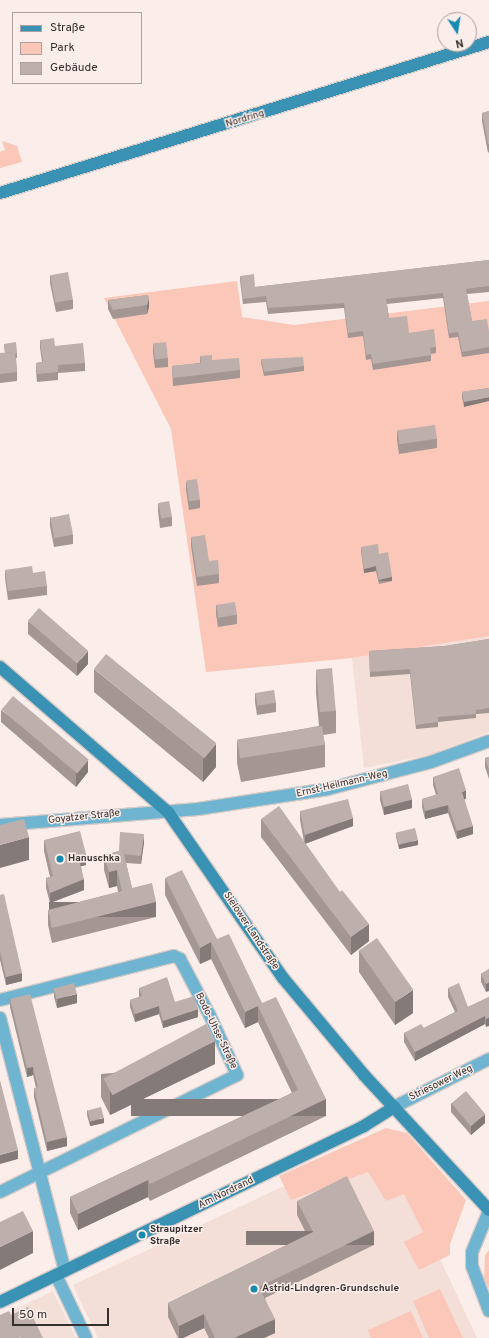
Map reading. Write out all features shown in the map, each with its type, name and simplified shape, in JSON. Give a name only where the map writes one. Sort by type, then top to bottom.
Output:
[{"type":"main road","name":"Nordring","points":[[0,193],[489,42]]},
{"type":"main road","name":"Sielower Landstraße","points":[[0,667],[168,812],[283,978],[394,1107],[489,1211]]},
{"type":"main road","name":"Am Nordrand","points":[[0,1302],[364,1126],[394,1107]]},
{"type":"street","name":"Ernst-Heilmann-Weg","points":[[168,812],[328,789],[431,762],[489,741]]},
{"type":"street","name":"Goyatzer Straße","points":[[0,825],[168,812]]},
{"type":"street","name":"Bodo-Uhse-Straße","points":[[0,1000],[174,956],[180,959],[237,1075],[40,1172]]},
{"type":"street","points":[[0,1018],[40,1172],[60,1273],[86,1338]]},
{"type":"street","name":"Striesower Weg","points":[[394,1107],[489,1059]]},
{"type":"street","points":[[0,1192],[40,1172]]},
{"type":"street","points":[[489,1211],[472,1252],[476,1282],[489,1311]]},
{"type":"shaded area","points":[[489,636],[489,732],[429,755],[364,768],[352,658]]},
{"type":"shaded area","points":[[365,1148],[391,1154],[477,1338],[98,1338],[73,1285]]},
{"type":"shaded area","points":[[53,1291],[76,1338],[0,1338],[0,1317]]},
{"type":"green space","points":[[2,141],[17,146],[22,162],[0,168],[0,152],[5,150]]},
{"type":"green space","points":[[237,281],[242,317],[294,325],[489,301],[489,636],[352,658],[206,672],[171,429],[104,298]]},
{"type":"green space","points":[[386,1128],[407,1133],[466,1200],[450,1244],[450,1255],[419,1270],[404,1242],[423,1232],[404,1194],[386,1201],[368,1172],[291,1200],[279,1176]]},
{"type":"green space","points":[[489,1250],[489,1288],[484,1280],[485,1255]]},
{"type":"green space","points":[[440,1289],[463,1338],[429,1338],[413,1301]]},
{"type":"green space","points":[[411,1311],[423,1338],[371,1338],[368,1330]]},
{"type":"building","points":[[489,111],[489,144],[488,144],[482,113]]},
{"type":"building","points":[[489,260],[489,286],[466,289],[472,321],[487,319],[489,347],[462,352],[458,332],[449,333],[443,293],[386,299],[389,318],[407,316],[409,333],[434,329],[436,347],[430,348],[431,355],[373,364],[371,354],[366,355],[363,331],[348,333],[344,303],[268,308],[266,296],[243,299],[240,276],[254,274],[255,287]]},
{"type":"building","points":[[68,272],[73,300],[55,303],[50,275]]},
{"type":"building","points":[[148,295],[149,298],[147,305],[113,310],[108,300]]},
{"type":"building","points":[[54,338],[55,346],[83,343],[85,363],[58,365],[58,372],[37,374],[36,363],[43,362],[40,340]]},
{"type":"building","points":[[16,342],[17,353],[5,353],[4,344]]},
{"type":"building","points":[[166,342],[168,358],[155,359],[153,344]]},
{"type":"building","points":[[15,352],[17,372],[0,374],[0,353]]},
{"type":"building","points":[[212,355],[212,360],[239,358],[240,370],[173,378],[172,366],[201,363],[200,356]]},
{"type":"building","points":[[303,357],[304,366],[264,372],[261,359]]},
{"type":"building","points":[[489,388],[489,397],[464,402],[462,392]]},
{"type":"building","points":[[435,425],[437,439],[399,444],[397,430]]},
{"type":"building","points":[[197,479],[200,500],[189,501],[186,481]]},
{"type":"building","points":[[169,501],[172,517],[161,519],[158,503]]},
{"type":"building","points":[[69,514],[73,535],[54,538],[50,518]]},
{"type":"building","points":[[205,535],[209,561],[218,560],[219,574],[197,577],[191,537]]},
{"type":"building","points":[[378,544],[379,554],[388,552],[392,577],[379,580],[376,566],[364,569],[361,547]]},
{"type":"building","points":[[32,566],[33,573],[45,571],[47,586],[8,591],[5,570]]},
{"type":"building","points":[[235,602],[237,615],[218,618],[216,605]]},
{"type":"building","points":[[39,608],[88,651],[77,663],[28,621]]},
{"type":"building","points":[[489,639],[489,708],[476,710],[476,714],[438,717],[438,722],[416,725],[410,669],[370,672],[369,651],[445,646]]},
{"type":"building","points":[[106,654],[216,743],[204,758],[94,669]]},
{"type":"building","points":[[332,668],[336,711],[320,712],[316,669]]},
{"type":"building","points":[[274,690],[276,703],[257,706],[255,693]]},
{"type":"building","points":[[13,696],[89,760],[77,773],[1,710]]},
{"type":"building","points":[[322,726],[325,745],[240,758],[237,739]]},
{"type":"building","points":[[489,757],[489,770],[485,758]]},
{"type":"building","points":[[459,768],[466,790],[462,792],[473,826],[457,831],[448,805],[425,811],[422,799],[438,794],[433,777]]},
{"type":"building","points":[[408,784],[412,799],[384,807],[380,792]]},
{"type":"building","points":[[348,799],[353,818],[305,835],[300,811]]},
{"type":"building","points":[[279,806],[340,892],[342,890],[369,924],[351,937],[261,819]]},
{"type":"building","points":[[24,819],[29,837],[0,845],[0,825]]},
{"type":"building","points":[[415,828],[418,840],[398,844],[396,833]]},
{"type":"building","points":[[80,831],[86,854],[78,856],[84,879],[50,893],[46,878],[53,876],[44,840]]},
{"type":"building","points":[[120,832],[144,834],[141,856],[124,854],[123,850],[119,851]]},
{"type":"building","points":[[123,850],[132,888],[152,883],[156,902],[52,928],[48,910],[122,891],[117,870],[109,872],[104,855]]},
{"type":"building","points":[[182,870],[217,939],[229,934],[262,1003],[276,997],[326,1099],[150,1184],[148,1180],[78,1214],[70,1197],[298,1090],[258,1006],[245,1012],[211,942],[200,948],[165,878]]},
{"type":"building","points":[[4,894],[22,973],[6,977],[0,951],[0,895]]},
{"type":"building","points":[[377,938],[413,990],[395,1002],[359,951]]},
{"type":"building","points":[[489,969],[489,982],[486,984],[481,974]]},
{"type":"building","points":[[167,977],[175,1002],[194,996],[198,1009],[163,1021],[159,1006],[135,1014],[130,1000],[142,996],[139,988]]},
{"type":"building","points":[[74,983],[77,994],[57,999],[54,988]]},
{"type":"building","points":[[459,983],[468,1007],[489,997],[489,1017],[486,1019],[485,1016],[415,1052],[404,1033],[421,1024],[424,1028],[458,1011],[448,988]]},
{"type":"building","points":[[30,994],[67,1137],[47,1142],[34,1088],[38,1087],[33,1067],[27,1068],[10,999]]},
{"type":"building","points":[[206,1024],[215,1041],[112,1095],[104,1078]]},
{"type":"building","points":[[0,1080],[18,1150],[0,1155]]},
{"type":"building","points":[[466,1091],[485,1114],[471,1126],[451,1103]]},
{"type":"building","points":[[101,1107],[104,1118],[90,1121],[87,1111]]},
{"type":"building","points":[[347,1176],[374,1231],[259,1287],[275,1319],[234,1338],[215,1338],[204,1314],[179,1326],[168,1303],[313,1232],[297,1201]]},
{"type":"building","points":[[23,1211],[33,1231],[0,1247],[0,1222]]},
{"type":"building","points":[[28,1307],[43,1338],[0,1338],[0,1315],[9,1311],[11,1315]]},
{"type":"place","name":"Hanuschka","points":[[60,859]]},
{"type":"place","name":"Straupitzer Straße","points":[[142,1235]]},
{"type":"place","name":"Astrid-Lindgren-Grundschule","points":[[254,1289]]}]
